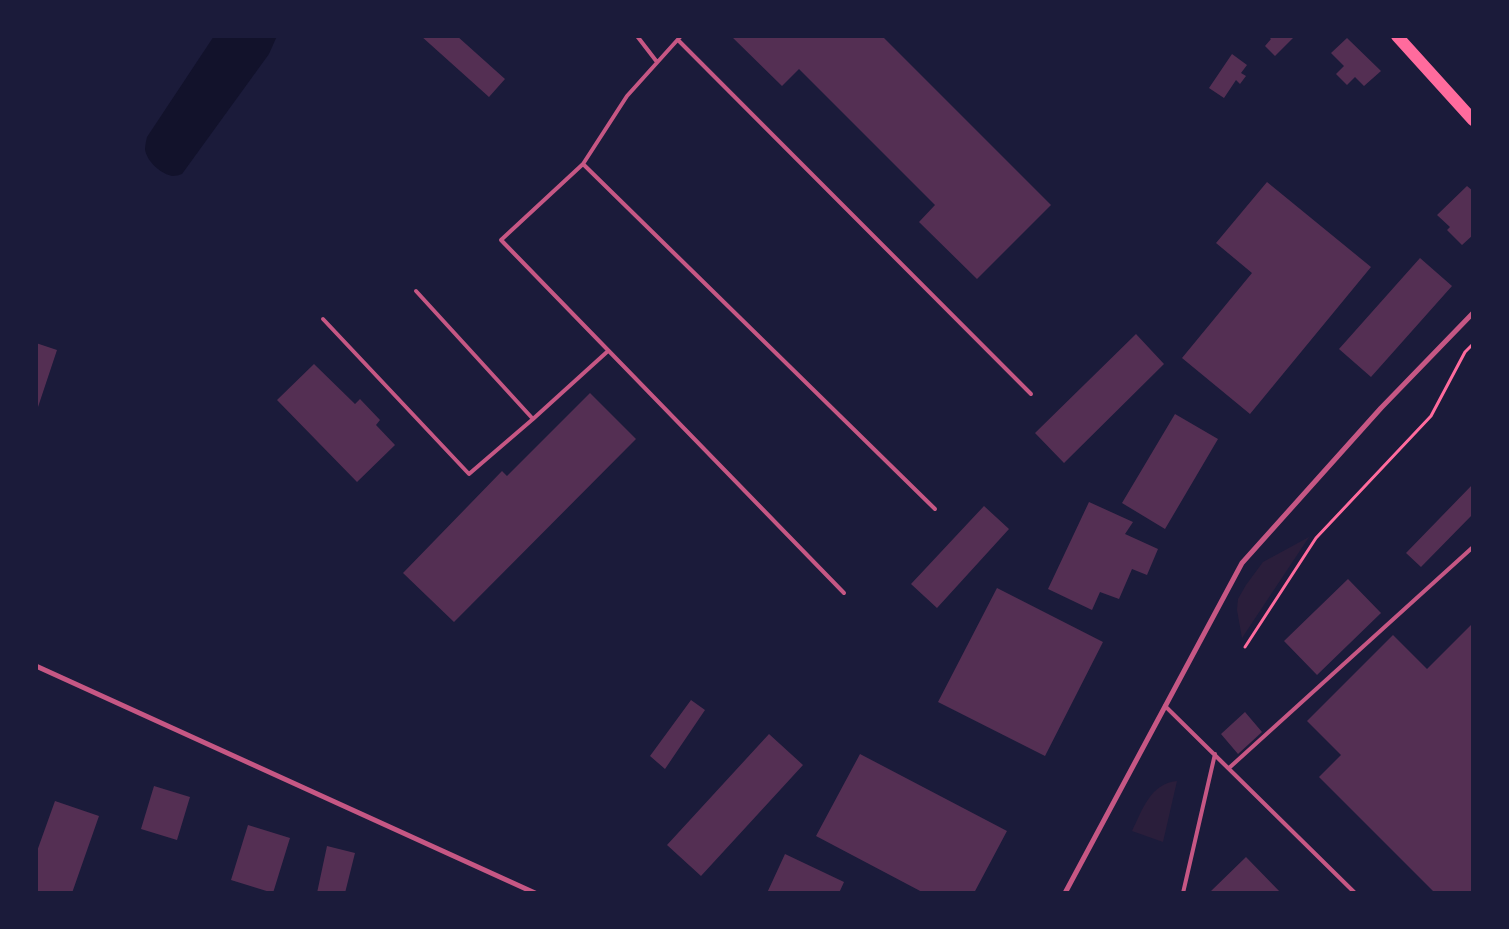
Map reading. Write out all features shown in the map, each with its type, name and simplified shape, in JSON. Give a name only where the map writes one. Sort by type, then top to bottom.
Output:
[{"type":"main road","points":[[1397,36],[1473,120]]},
{"type":"street","points":[[1065,893],[1242,563],[1381,408],[1473,313]]},
{"type":"street","points":[[36,666],[535,893]]},
{"type":"lane","points":[[637,36],[657,62]]},
{"type":"lane","points":[[844,593],[501,240],[584,164],[626,96],[679,38],[1031,394]]},
{"type":"lane","points":[[584,164],[935,509]]},
{"type":"lane","points":[[416,291],[533,419]]},
{"type":"lane","points":[[323,319],[469,474],[608,351]]},
{"type":"lane","points":[[1229,768],[1473,546]]},
{"type":"lane","points":[[1166,706],[1356,893]]},
{"type":"lane","points":[[1183,893],[1215,754]]},
{"type":"path","points":[[1245,646],[1316,538],[1431,416],[1465,352],[1473,344]]},
{"type":"shaded area","points":[[214,36],[277,36],[269,54],[182,174],[169,175],[155,167],[148,158],[145,149],[147,137]]},
{"type":"shaded area","points":[[1309,537],[1242,638],[1237,610],[1238,599],[1246,585],[1263,562]]},
{"type":"shaded area","points":[[1177,781],[1163,842],[1132,831],[1144,806],[1154,792],[1168,783]]},
{"type":"building","points":[[421,36],[457,36],[505,79],[489,97]]},
{"type":"building","points":[[731,36],[882,36],[1051,205],[977,279],[919,222],[935,205],[799,69],[782,86]]},
{"type":"building","points":[[1268,36],[1295,36],[1275,56],[1265,46],[1271,39]]},
{"type":"building","points":[[1347,38],[1381,71],[1364,86],[1355,77],[1347,85],[1336,74],[1344,66],[1331,53]]},
{"type":"building","points":[[1232,54],[1247,65],[1241,73],[1246,76],[1240,84],[1236,80],[1224,98],[1209,88]]},
{"type":"building","points":[[1267,182],[1371,267],[1250,414],[1182,358],[1252,273],[1216,243]]},
{"type":"building","points":[[1467,186],[1473,191],[1473,235],[1462,245],[1447,230],[1450,227],[1437,215]]},
{"type":"building","points":[[1420,258],[1452,286],[1371,377],[1339,349]]},
{"type":"building","points":[[1136,334],[1164,364],[1064,463],[1035,433]]},
{"type":"building","points":[[36,343],[57,350],[37,410],[36,410]]},
{"type":"building","points":[[314,364],[355,404],[360,399],[380,420],[376,425],[395,445],[357,482],[277,400]]},
{"type":"building","points":[[590,393],[636,439],[454,622],[403,573],[502,471],[507,476]]},
{"type":"building","points":[[1175,414],[1218,439],[1165,529],[1122,503]]},
{"type":"building","points":[[1473,484],[1473,514],[1421,567],[1406,553]]},
{"type":"building","points":[[1089,502],[1133,522],[1125,534],[1158,549],[1147,575],[1132,569],[1119,599],[1100,592],[1092,610],[1048,589]]},
{"type":"building","points":[[984,506],[1009,529],[937,608],[911,584]]},
{"type":"building","points":[[1348,579],[1381,613],[1317,675],[1284,641]]},
{"type":"building","points":[[997,588],[1103,642],[1045,756],[938,702]]},
{"type":"building","points":[[1473,623],[1473,893],[1435,893],[1319,777],[1341,755],[1307,721],[1393,635],[1427,669]]},
{"type":"building","points":[[691,700],[705,710],[665,769],[650,756]]},
{"type":"building","points":[[1245,712],[1262,732],[1238,754],[1221,734]]},
{"type":"building","points":[[769,734],[803,765],[701,876],[667,845]]},
{"type":"building","points":[[860,754],[1007,831],[974,893],[924,893],[816,836]]},
{"type":"building","points":[[154,786],[190,797],[177,840],[141,829]]},
{"type":"building","points":[[55,801],[99,816],[72,893],[36,893],[36,854]]},
{"type":"building","points":[[248,825],[290,838],[273,893],[231,880]]},
{"type":"building","points":[[327,846],[355,853],[345,893],[317,893]]},
{"type":"building","points":[[785,854],[844,882],[839,893],[767,893]]},
{"type":"building","points":[[1246,857],[1281,893],[1210,892]]}]
